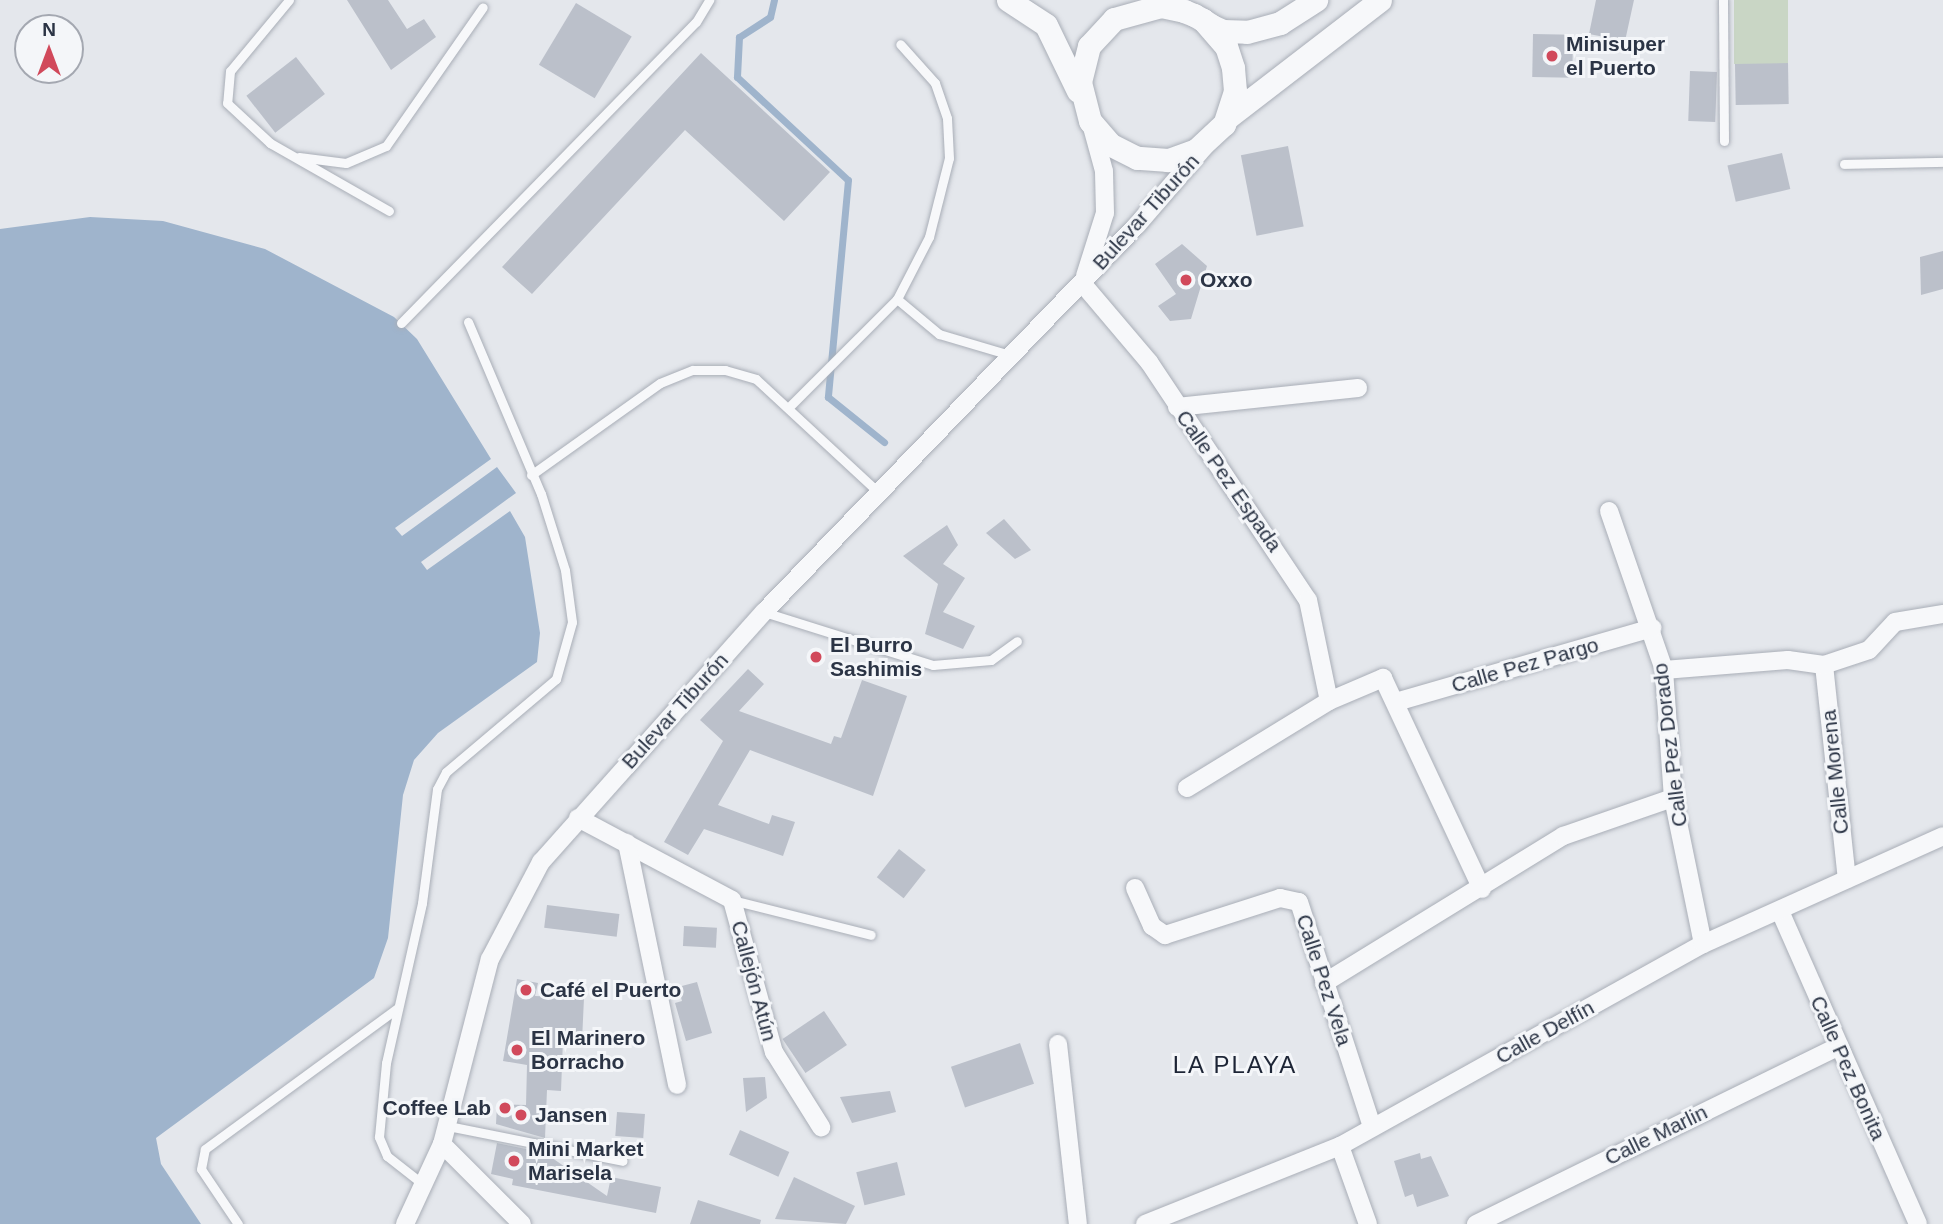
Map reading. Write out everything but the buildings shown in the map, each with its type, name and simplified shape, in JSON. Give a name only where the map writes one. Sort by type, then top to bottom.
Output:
[{"type":"street","points":[[1008,0],[1035,15],[1054,36],[1087,114],[1123,152],[1152,160],[1182,156],[1209,141],[1227,118],[1380,0]]},
{"type":"street","points":[[1139,0],[1174,8],[1223,31],[1247,32],[1280,23],[1316,0]]},
{"type":"street","points":[[1087,114],[1081,70],[1096,36],[1136,9],[1174,8]]},
{"type":"street","points":[[1203,20],[1226,46],[1233,68],[1227,118]]},
{"type":"street","name":"Bulevar Tiburón","points":[[1082,283],[1105,214],[1102,163],[1087,114]]},
{"type":"street","name":"Bulevar Tiburón","points":[[405,1224],[425,1186],[442,1144],[480,989],[504,924],[541,862],[764,612],[1082,283],[1209,141]]},
{"type":"street","name":"Calle Pez Espada","points":[[1082,283],[1149,362],[1308,600],[1329,701]]},
{"type":"street","points":[[1177,407],[1358,388]]},
{"type":"street","name":"Calle Pez Dorado","points":[[1609,511],[1653,628],[1664,670],[1673,798],[1703,944]]},
{"type":"street","points":[[1664,670],[1788,660],[1824,665],[1868,650],[1895,622],[1943,614]]},
{"type":"street","name":"Calle Pez Pargo","points":[[1396,702],[1653,628]]},
{"type":"street","name":"Calle Morena","points":[[1824,665],[1847,879]]},
{"type":"street","points":[[1187,788],[1329,701],[1374,678],[1388,682],[1482,889]]},
{"type":"street","points":[[1324,984],[1482,889],[1563,836],[1673,798]]},
{"type":"street","name":"Callejón Atún","points":[[578,818],[732,900],[774,1052],[821,1126]]},
{"type":"street","name":"Calle Delfín","points":[[1145,1224],[1340,1146],[1703,944],[1943,836]]},
{"type":"street","points":[[627,843],[677,1085]]},
{"type":"street","name":"Calle Pez Vela","points":[[1135,888],[1152,926],[1165,935],[1291,898],[1302,907],[1324,984],[1372,1127]]},
{"type":"street","name":"Calle Pez Bonita","points":[[1780,911],[1837,1047],[1918,1224]]},
{"type":"street","points":[[1058,1044],[1078,1224]]},
{"type":"street","name":"Calle Marlin","points":[[1475,1224],[1837,1047]]},
{"type":"street","points":[[442,1144],[522,1224]]},
{"type":"street","points":[[1340,1146],[1368,1224]]},
{"type":"lane","points":[[289,0],[230,71],[224,91],[237,117],[293,156],[389,211]]},
{"type":"lane","points":[[401,323],[709,0]]},
{"type":"lane","points":[[1723,0],[1724,141]]},
{"type":"lane","points":[[293,156],[346,163],[386,146],[483,7]]},
{"type":"lane","points":[[788,408],[897,299],[929,237],[949,158],[947,118],[935,83],[900,44]]},
{"type":"lane","points":[[1844,164],[1943,162]]},
{"type":"lane","points":[[897,299],[939,334],[1010,355]]},
{"type":"lane","points":[[425,1186],[387,1156],[379,1137],[398,1008],[422,903],[437,789],[446,772],[537,700],[567,656],[572,622],[567,580],[531,475],[468,322]]},
{"type":"lane","points":[[531,475],[660,383],[693,370],[756,379],[878,492]]},
{"type":"lane","points":[[764,612],[933,665],[991,660],[1017,641]]},
{"type":"lane","points":[[732,900],[871,935]]},
{"type":"lane","points":[[238,1224],[201,1169],[205,1149],[398,1008]]},
{"type":"lane","points":[[447,1126],[623,1161]]},
{"type":"green space","points":[[1734,0],[1788,0],[1788,64],[1734,64]]},
{"type":"water","points":[[90,217],[163,221],[265,249],[394,317],[417,339],[491,459],[395,528],[402,536],[497,467],[516,493],[421,562],[427,570],[510,511],[525,537],[540,633],[537,662],[438,733],[414,760],[403,795],[388,938],[374,978],[156,1138],[161,1164],[201,1224],[0,1224],[0,229]]},
{"type":"waterway","points":[[774,0],[770,17],[739,37],[737,77],[848,180],[828,397],[884,442]]},
{"type":"place","name":"Minisuper el Puerto","points":[[1552,56]]},
{"type":"place","name":"Oxxo","points":[[1186,280]]},
{"type":"place","name":"El Burro Sashimis","points":[[816,657]]},
{"type":"place","name":"Café el Puerto","points":[[526,990]]},
{"type":"place","name":"El Marinero Borracho","points":[[517,1050]]},
{"type":"place","name":"Coffee Lab","points":[[505,1108]]},
{"type":"place","name":"Jansen","points":[[521,1115]]},
{"type":"place","name":"Mini Market Marisela","points":[[514,1161]]},
{"type":"district","name":"LA PLAYA","points":[[1235,1065]]}]
